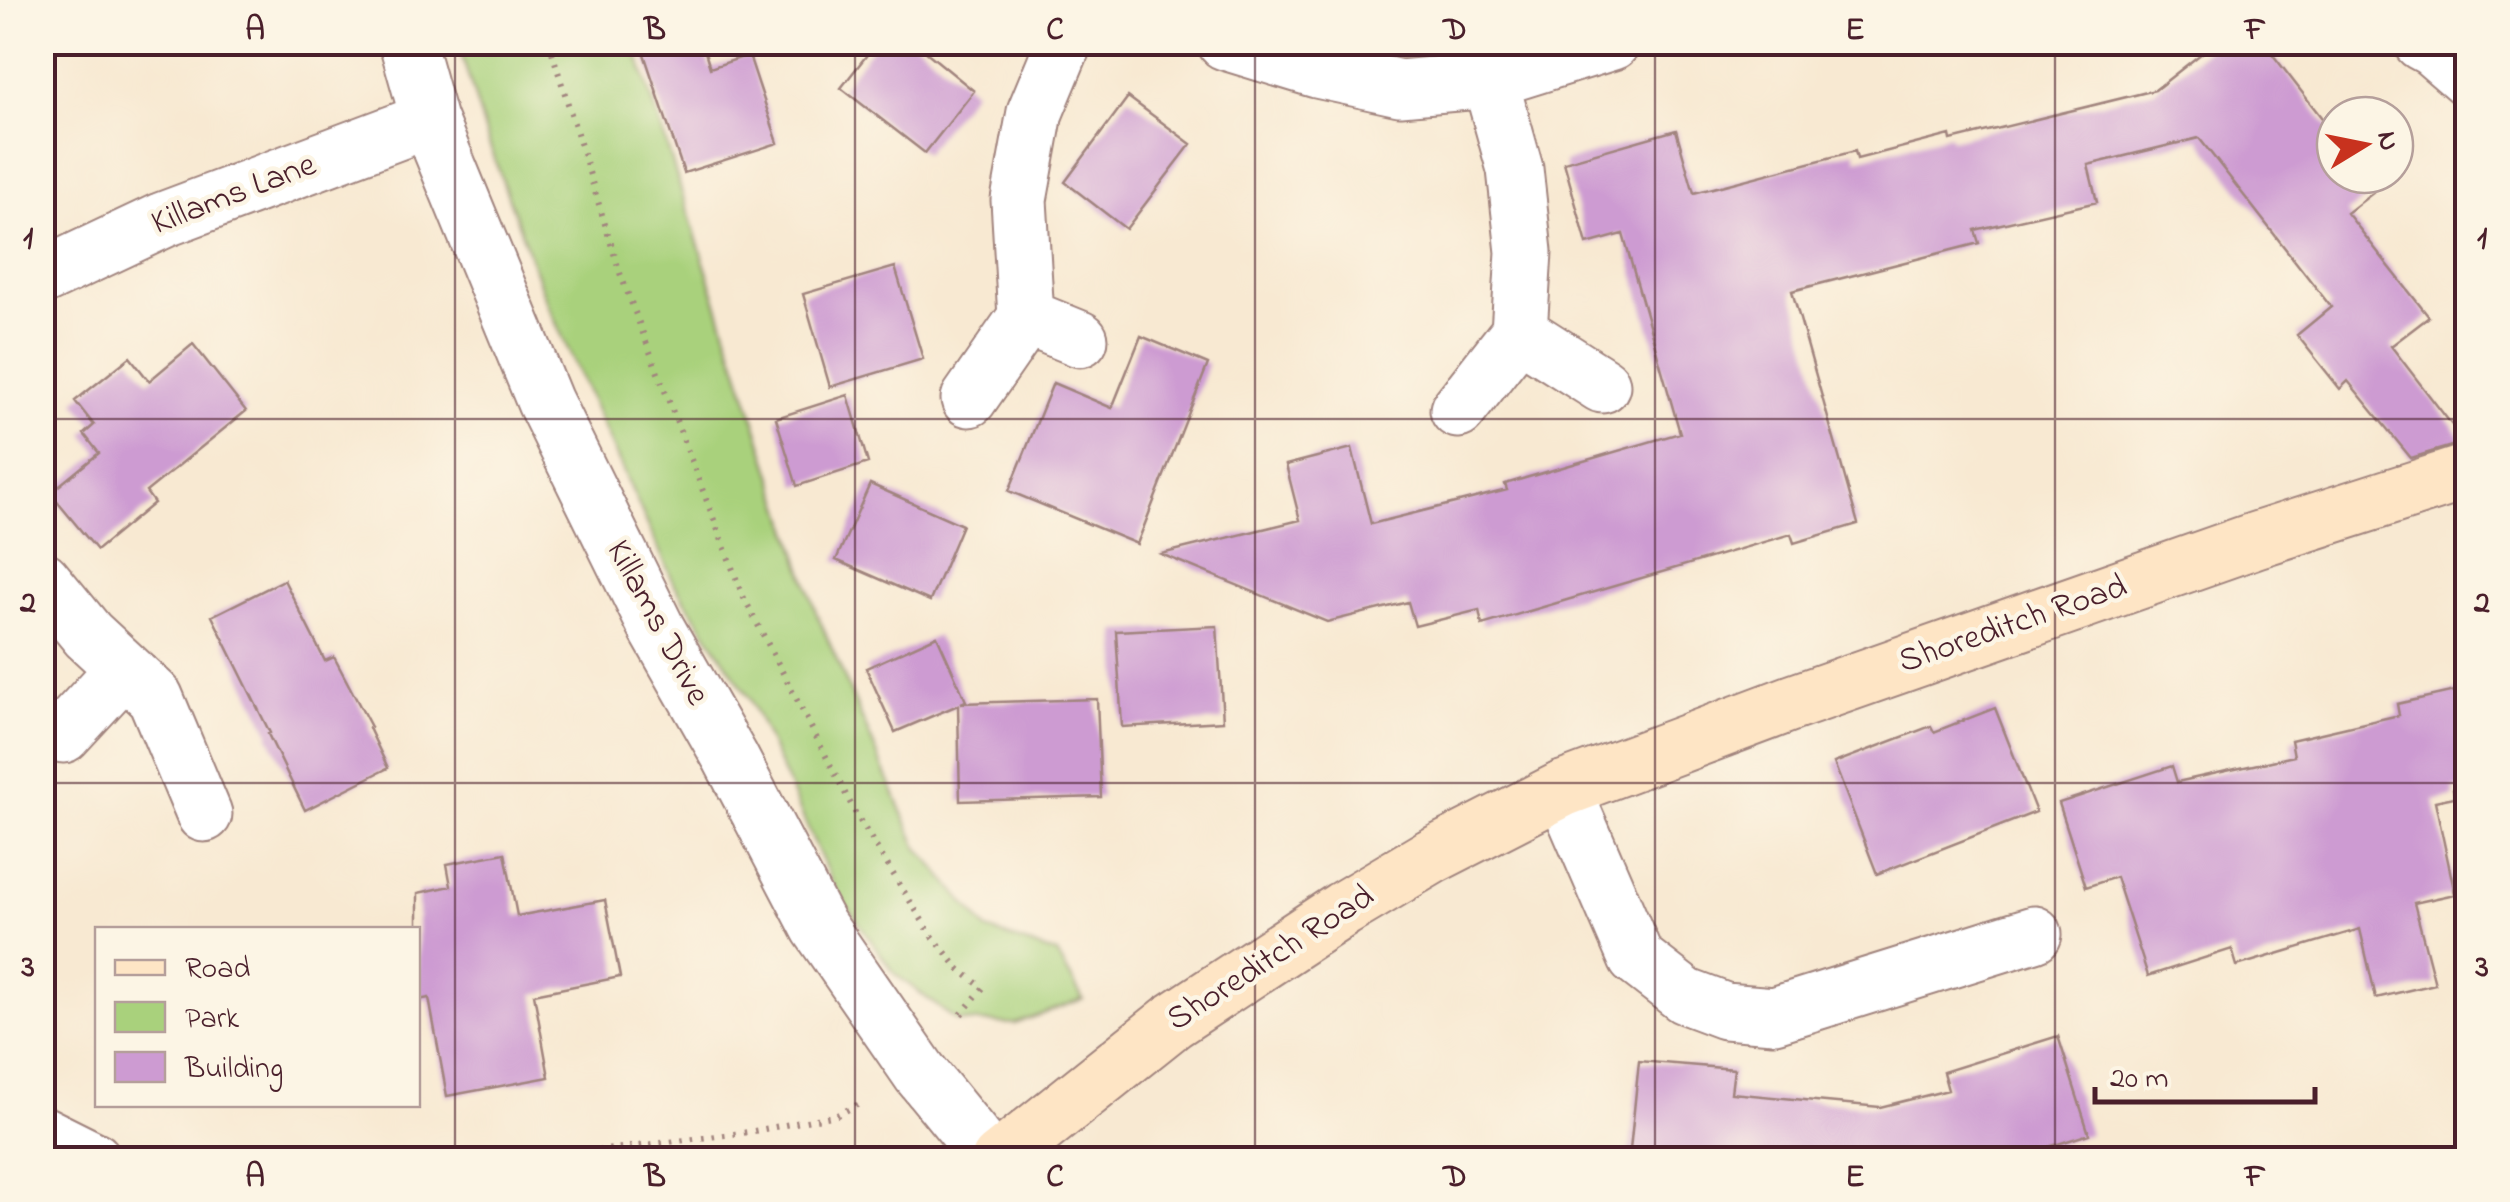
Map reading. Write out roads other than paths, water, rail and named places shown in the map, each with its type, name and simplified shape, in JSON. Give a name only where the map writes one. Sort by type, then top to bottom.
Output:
[{"type":"main road","name":"Shoreditch Road","points":[[999,1160],[1173,1021],[1327,919],[1432,856],[1562,789],[1792,703],[2219,553],[2468,472]]},
{"type":"street","name":"Killams Drive","points":[[406,42],[429,120],[545,402],[657,628],[818,928],[920,1073],[991,1160]]},
{"type":"street","points":[[969,399],[1026,317],[1019,200],[1035,112],[1064,42]]},
{"type":"street","points":[[1225,42],[1316,70],[1400,88],[1490,80],[1612,42]]},
{"type":"street","points":[[1458,410],[1519,332],[1524,252],[1515,169],[1490,80]]},
{"type":"street","name":"Killams Lane","points":[[42,277],[162,220],[429,120]]},
{"type":"street","points":[[1026,317],[1080,339]]},
{"type":"street","points":[[1519,332],[1602,385]]},
{"type":"street","points":[[42,580],[88,635],[155,698],[204,814]]},
{"type":"street","points":[[64,735],[124,669]]},
{"type":"street","points":[[1562,789],[1636,958],[1685,996],[1724,1011],[1774,1015],[2034,934]]},
{"type":"street","points":[[42,1134],[94,1160]]}]
